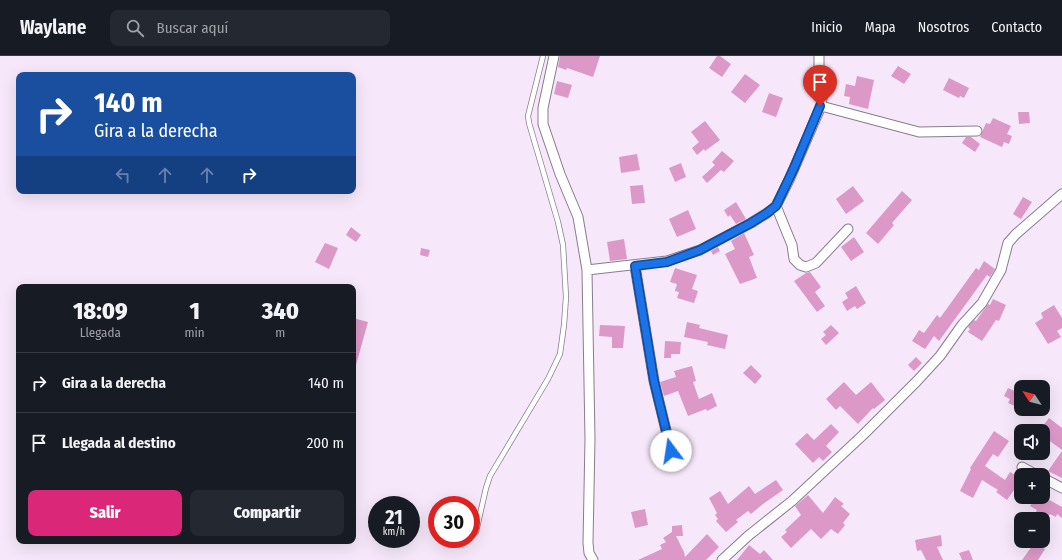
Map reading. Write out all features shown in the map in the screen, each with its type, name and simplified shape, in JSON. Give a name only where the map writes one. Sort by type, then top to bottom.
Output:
[{"type":"street","points":[[554,56],[543,108],[543,124],[560,174],[578,217],[587,270],[590,439],[588,543],[589,553],[593,560]]},
{"type":"street","points":[[587,270],[667,262],[700,250],[776,206],[789,180],[820,106],[824,83],[819,68],[819,56]]},
{"type":"street","points":[[820,106],[919,132],[977,131]]},
{"type":"street","points":[[722,560],[748,536],[792,501],[863,435],[917,381],[940,356],[962,325],[982,303],[1001,270],[1008,243],[1016,234],[1062,194]]},
{"type":"street","points":[[776,206],[792,245],[794,259],[800,265],[806,267],[816,264],[848,229]]},
{"type":"street","points":[[635,266],[654,381],[671,451]]},
{"type":"street","points":[[1050,482],[1062,488]]},
{"type":"lane","points":[[480,514],[490,476],[548,379],[560,354],[566,297],[563,245],[528,116],[543,56]]},
{"type":"building","points":[[560,56],[600,56],[593,77],[567,68],[566,70],[558,67]]},
{"type":"building","points":[[717,56],[720,56],[731,64],[722,77],[709,68]]},
{"type":"building","points":[[898,66],[911,74],[904,84],[891,76]]},
{"type":"building","points":[[745,74],[760,85],[745,103],[731,92]]},
{"type":"building","points":[[857,76],[874,80],[868,109],[849,104],[850,97],[844,96],[846,84],[855,86]]},
{"type":"building","points":[[949,78],[969,88],[964,98],[960,96],[959,98],[943,90]]},
{"type":"building","points":[[557,81],[572,85],[568,98],[554,94]]},
{"type":"building","points":[[769,93],[783,98],[776,117],[762,112]]},
{"type":"building","points":[[1018,112],[1029,112],[1030,123],[1019,124]]},
{"type":"building","points":[[993,118],[1011,126],[1007,134],[1012,136],[1009,144],[1004,142],[1002,147],[980,137],[986,123],[990,124]]},
{"type":"building","points":[[705,121],[720,140],[705,151],[704,149],[697,155],[692,148],[699,142],[691,132]]},
{"type":"building","points":[[966,137],[971,137],[980,144],[975,152],[962,143]]},
{"type":"building","points":[[722,151],[734,161],[724,172],[721,170],[707,183],[702,177],[715,165],[712,162]]},
{"type":"building","points":[[637,154],[640,170],[621,173],[619,157]]},
{"type":"building","points":[[681,163],[686,177],[675,182],[669,168]]},
{"type":"building","points":[[643,185],[645,203],[632,204],[630,186]]},
{"type":"building","points":[[853,186],[864,201],[846,214],[836,199]]},
{"type":"building","points":[[902,191],[912,200],[892,223],[894,225],[878,244],[866,233]]},
{"type":"building","points":[[1023,197],[1032,202],[1021,219],[1013,214]]},
{"type":"building","points":[[736,202],[746,219],[736,224],[730,215],[728,217],[724,210]]},
{"type":"building","points":[[688,210],[696,229],[677,237],[669,219]]},
{"type":"building","points":[[351,227],[361,235],[356,242],[346,235]]},
{"type":"building","points":[[744,233],[754,255],[749,257],[757,278],[740,284],[725,254],[735,249],[731,241]]},
{"type":"building","points":[[854,237],[864,252],[851,261],[841,247]]},
{"type":"building","points":[[624,239],[627,259],[610,261],[607,242]]},
{"type":"building","points":[[325,243],[338,248],[329,269],[315,262]]},
{"type":"building","points":[[718,247],[720,251],[713,255],[711,251]]},
{"type":"building","points":[[421,248],[430,250],[428,257],[420,255]]},
{"type":"building","points":[[984,261],[995,269],[990,277],[987,275],[939,341],[934,336],[925,349],[912,341],[919,330],[924,333],[937,315],[940,318],[976,268],[979,270]]},
{"type":"building","points":[[675,268],[697,275],[692,289],[698,291],[694,303],[677,298],[679,292],[675,291],[677,284],[670,282]]},
{"type":"building","points":[[810,272],[821,287],[815,292],[825,306],[817,312],[794,281]]},
{"type":"building","points":[[856,286],[866,303],[857,309],[855,306],[847,311],[842,302],[848,298],[845,293]]},
{"type":"building","points":[[993,299],[1006,305],[999,321],[996,320],[982,341],[968,332],[970,329],[968,327],[974,320],[976,321],[988,304],[990,305]]},
{"type":"building","points":[[1054,305],[1062,318],[1062,328],[1057,331],[1061,337],[1048,344],[1035,323],[1043,318],[1041,313]]},
{"type":"building","points":[[356,319],[368,322],[356,365]]},
{"type":"building","points":[[687,322],[700,325],[699,328],[728,335],[725,349],[707,345],[708,342],[684,337]]},
{"type":"building","points":[[600,325],[625,326],[623,348],[612,348],[612,337],[599,336]]},
{"type":"building","points":[[831,325],[839,333],[826,345],[821,339],[826,335],[823,332]]},
{"type":"building","points":[[665,341],[681,342],[680,354],[671,354],[671,358],[664,358]]},
{"type":"building","points":[[916,357],[922,363],[914,371],[908,365]]},
{"type":"building","points":[[751,365],[762,376],[755,384],[743,373]]},
{"type":"building","points":[[692,366],[696,381],[693,382],[699,399],[712,393],[717,406],[707,411],[706,409],[688,416],[678,391],[664,396],[660,382],[676,377],[674,371]]},
{"type":"building","points":[[844,382],[856,395],[871,382],[885,400],[874,409],[873,408],[858,424],[840,406],[836,410],[826,399]]},
{"type":"building","points":[[1008,388],[1014,391],[1014,406],[1008,403],[1010,399],[1004,396]]},
{"type":"building","points":[[1049,418],[1062,428],[1062,450],[1050,441],[1050,424],[1044,424]]},
{"type":"building","points":[[831,424],[839,432],[826,446],[832,452],[823,461],[819,457],[813,463],[795,444],[807,433],[814,440]]},
{"type":"building","points":[[994,431],[1009,441],[998,457],[993,454],[985,466],[1005,480],[1010,472],[1014,475],[1014,490],[1007,500],[996,492],[998,490],[982,480],[973,498],[960,491],[971,469],[970,468]]},
{"type":"building","points":[[1062,451],[1062,478],[1050,472],[1050,468]]},
{"type":"building","points":[[776,480],[783,490],[751,514],[748,511],[736,520],[738,522],[726,532],[716,521],[718,519],[715,515],[717,513],[709,498],[720,491],[728,504],[749,486],[755,494]]},
{"type":"building","points":[[808,495],[823,513],[835,497],[844,504],[841,506],[850,514],[843,523],[845,525],[838,534],[831,529],[821,539],[811,529],[791,548],[781,537],[787,532],[785,530],[801,515],[795,506]]},
{"type":"building","points":[[1050,500],[1062,507],[1062,518],[1057,514],[1056,517],[1050,514],[1050,512],[1036,512],[1037,510],[1030,506],[1031,504],[1050,504]]},
{"type":"building","points":[[645,509],[648,525],[635,528],[631,512]]},
{"type":"building","points":[[682,525],[683,536],[676,536],[685,557],[707,534],[719,547],[706,560],[638,560],[662,549],[660,545],[666,542],[663,538],[672,532],[672,526]]},
{"type":"building","points":[[941,535],[942,546],[937,547],[943,560],[926,560],[921,550],[917,551],[915,540]]},
{"type":"building","points":[[749,545],[760,554],[764,550],[773,560],[737,560]]},
{"type":"building","points":[[1031,548],[1045,549],[1038,560],[1022,560]]},
{"type":"building","points":[[969,550],[973,560],[962,560],[959,553]]},
{"type":"route","points":[[671,451],[654,381],[635,266],[667,262],[700,250],[751,223],[776,206],[805,144],[820,106]]}]
